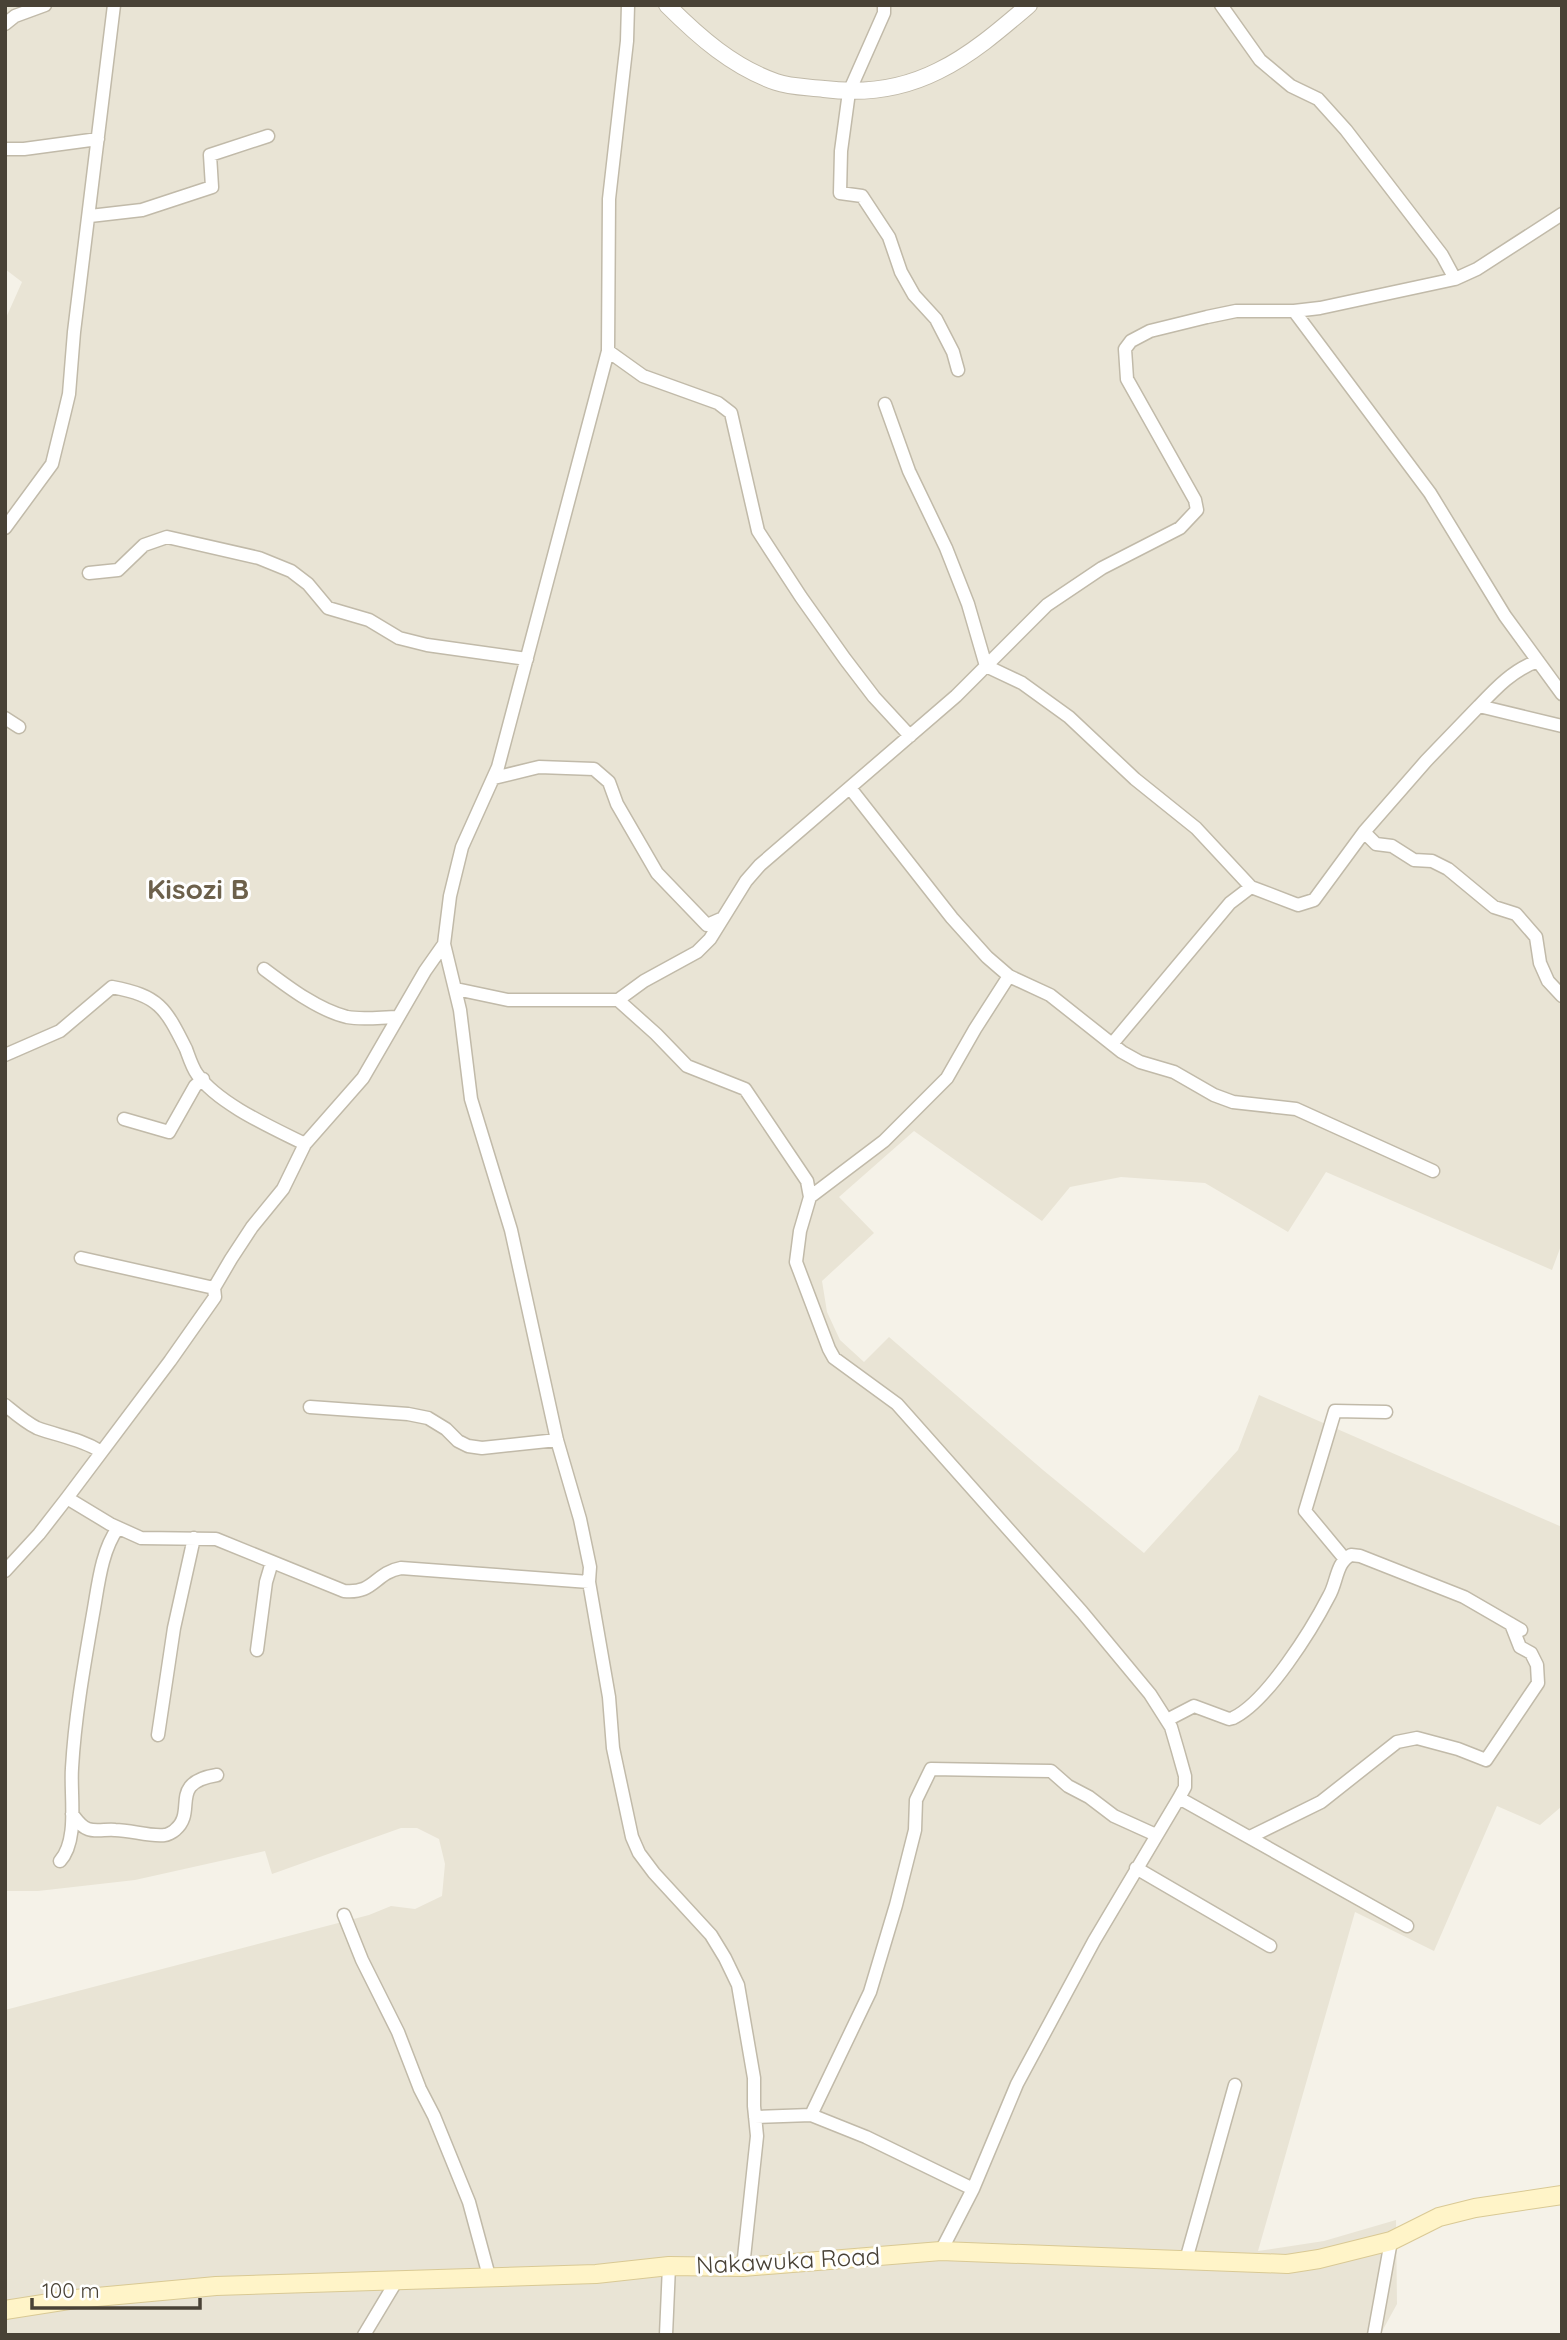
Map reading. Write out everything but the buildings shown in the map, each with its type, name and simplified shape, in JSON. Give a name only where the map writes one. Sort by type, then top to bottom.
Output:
[{"type":"main road","name":"Nakawuka Road","points":[[5,2310],[75,2299],[216,2286],[596,2274],[669,2266],[743,2267],[941,2250],[1305,2262],[1391,2241],[1439,2217],[1562,2195]]},
{"type":"street","points":[[5,24],[15,16],[45,5]]},
{"type":"street","points":[[5,528],[52,464],[69,394],[74,332],[114,5]]},
{"type":"street","points":[[628,5],[627,41],[609,199],[608,351],[494,778],[462,847],[450,896],[444,944],[456,989],[471,1099],[511,1230],[557,1440],[580,1519],[590,1567],[589,1582],[609,1697],[613,1748],[632,1837],[639,1853],[654,1873],[710,1935],[738,1985],[754,2078],[757,2136],[743,2267]]},
{"type":"street","points":[[667,5],[717,51],[744,68],[778,83],[849,92],[881,91],[935,73],[958,61],[1029,5]]},
{"type":"street","points":[[884,5],[884,13],[849,92],[841,151],[840,193],[862,196],[872,210],[890,237],[901,272],[914,295],[936,319],[953,352],[958,370]]},
{"type":"street","points":[[1221,5],[1260,60],[1291,86],[1318,99],[1346,130],[1442,255],[1455,279]]},
{"type":"street","points":[[90,216],[142,210],[212,187],[210,155],[268,136]]},
{"type":"street","points":[[5,149],[98,139]]},
{"type":"street","points":[[456,989],[508,1000],[618,1000],[644,981],[697,952],[760,865],[910,736],[986,666],[1046,605],[1102,568],[1180,528],[1196,510],[1195,500],[1127,379],[1125,349],[1131,341],[1175,323],[1236,311],[1294,312],[1455,279],[1478,269],[1562,214]]},
{"type":"street","points":[[1294,312],[1430,493],[1478,574],[1562,694]]},
{"type":"street","points":[[608,351],[643,376],[718,403],[731,413],[758,531],[800,597],[845,659],[874,697],[910,736]]},
{"type":"street","points":[[885,404],[909,471],[946,548],[968,604],[986,666],[1022,683],[1062,711],[1135,779],[1196,828],[1251,887],[1298,905],[1314,900],[1364,832],[1426,761],[1497,687],[1529,664],[1538,661]]},
{"type":"street","points":[[89,573],[118,570],[144,545],[167,537],[259,558],[291,570],[308,584],[328,608],[369,620],[399,638],[427,645],[527,659]]},
{"type":"street","points":[[1479,706],[1562,726]]},
{"type":"street","points":[[5,718],[19,727]]},
{"type":"street","points":[[494,778],[539,767],[594,769],[610,782],[617,803],[657,873],[707,925],[724,917]]},
{"type":"street","points":[[850,788],[952,918],[987,957],[1009,976],[1050,995],[1112,1044],[1140,1062],[1174,1072],[1214,1095],[1233,1102],[1296,1109],[1433,1171]]},
{"type":"street","points":[[1364,832],[1376,844],[1392,846],[1414,860],[1432,861],[1448,869],[1494,907],[1516,914],[1536,937],[1540,963],[1548,981],[1562,996]]},
{"type":"street","points":[[1112,1044],[1230,903],[1251,887]]},
{"type":"street","points":[[5,1571],[67,1498],[215,1297],[214,1288],[252,1227],[283,1189],[305,1144],[363,1078],[425,971],[444,944]]},
{"type":"street","points":[[264,969],[333,1013],[349,1018],[398,1017]]},
{"type":"street","points":[[425,971],[450,972]]},
{"type":"street","points":[[810,1197],[884,1140],[947,1078],[1009,976]]},
{"type":"street","points":[[5,1055],[60,1031],[112,987],[133,991],[153,999],[161,1007],[185,1047],[197,1074],[222,1098],[305,1144]]},
{"type":"street","points":[[618,1000],[687,1066],[702,1074],[738,1085],[744,1090],[807,1181],[810,1197],[800,1231],[796,1262],[834,1358],[897,1404],[1082,1612],[1150,1695],[1167,1720],[1185,1776],[1185,1787],[1094,1941],[1017,2084],[973,2189],[941,2250]]},
{"type":"street","points":[[124,1119],[169,1132],[195,1086],[203,1079]]},
{"type":"street","points":[[81,1258],[214,1288]]},
{"type":"street","points":[[5,1405],[21,1419],[36,1427],[87,1443],[100,1451]]},
{"type":"street","points":[[310,1407],[429,1418],[458,1441],[482,1448],[557,1440]]},
{"type":"street","points":[[1344,1558],[1305,1511],[1335,1411],[1385,1412]]},
{"type":"street","points":[[67,1498],[118,1528],[141,1538],[216,1539],[344,1591],[357,1592],[371,1586],[386,1571],[401,1568],[589,1582]]},
{"type":"street","points":[[60,1861],[69,1852],[71,1771],[81,1682],[99,1581],[108,1547],[118,1528]]},
{"type":"street","points":[[158,1735],[174,1628],[194,1538]]},
{"type":"street","points":[[1167,1720],[1194,1706],[1228,1719],[1233,1718],[1258,1700],[1316,1621],[1332,1592],[1344,1558],[1351,1555],[1360,1556],[1464,1597],[1516,1627],[1520,1647],[1531,1653],[1537,1665],[1538,1683],[1486,1760],[1417,1738],[1397,1742],[1321,1802],[1250,1837]]},
{"type":"street","points":[[257,1650],[266,1582],[272,1562]]},
{"type":"street","points":[[811,2115],[870,1992],[912,1842],[916,1800],[931,1769],[1051,1771],[1068,1786],[1089,1797],[1114,1816],[1156,1835]]},
{"type":"street","points":[[72,1814],[89,1830],[129,1830],[166,1835],[176,1830],[180,1823],[191,1785],[200,1778],[217,1775]]},
{"type":"street","points":[[1179,1798],[1407,1926]]},
{"type":"street","points":[[1136,1868],[1270,1946]]},
{"type":"street","points":[[344,1914],[362,1960],[392,2019],[420,2090],[455,2165],[469,2202],[489,2276]]},
{"type":"street","points":[[1186,2260],[1235,2085]]},
{"type":"street","points":[[755,2117],[811,2115],[866,2137],[973,2189]]},
{"type":"street","points":[[1374,2335],[1391,2241]]},
{"type":"street","points":[[666,2335],[669,2266]]},
{"type":"street","points":[[364,2335],[397,2280]]},
{"type":"shaded area","points":[[5,5],[1562,5],[1562,1243],[1552,1270],[1326,1172],[1288,1232],[1205,1183],[1121,1177],[1070,1187],[1042,1221],[914,1131],[839,1197],[874,1233],[822,1281],[827,1312],[840,1340],[864,1362],[889,1337],[1144,1553],[1238,1450],[1259,1395],[1562,1527],[1562,1806],[1540,1825],[1497,1806],[1434,1951],[1355,1912],[1258,2251],[1324,2241],[1396,2220],[1397,2304],[1380,2335],[5,2335],[5,2010],[369,1915],[391,1906],[415,1909],[442,1896],[445,1864],[439,1839],[417,1828],[401,1828],[272,1874],[265,1851],[135,1880],[38,1891],[5,1891],[5,320],[22,282],[5,269]]},
{"type":"district","name":"Kisozi B","points":[[198,888]]}]
